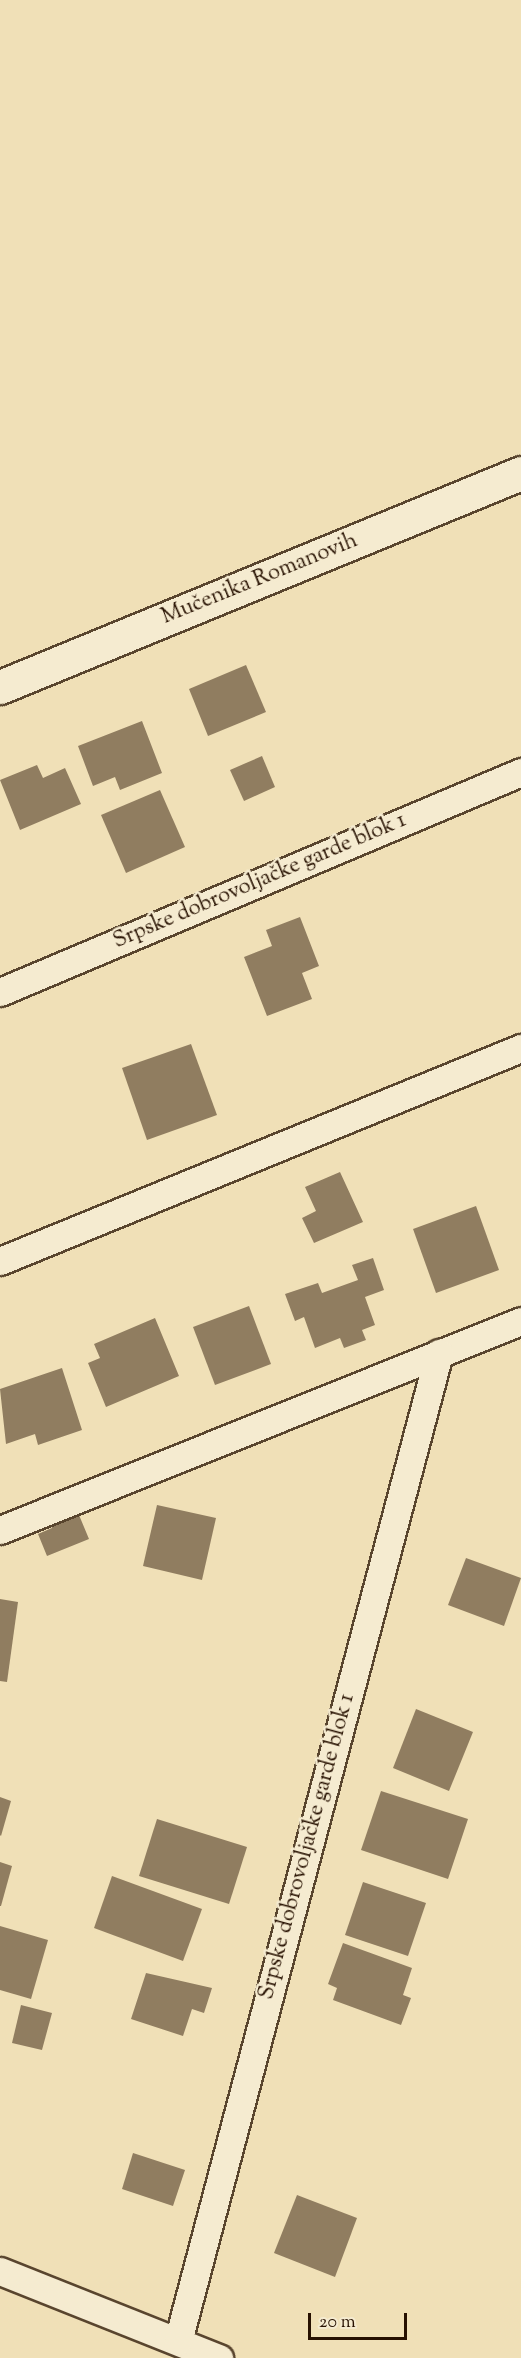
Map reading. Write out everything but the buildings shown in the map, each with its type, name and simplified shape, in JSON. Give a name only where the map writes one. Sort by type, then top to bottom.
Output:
[{"type":"street","name":"Mučenika Romanovih","points":[[0,687],[521,473]]},
{"type":"street","name":"Srpske dobrovoljačke garde blok 1","points":[[0,992],[521,772]]},
{"type":"street","points":[[0,1261],[521,1048]]},
{"type":"street","points":[[0,1530],[521,1321]]},
{"type":"street","name":"Srpske dobrovoljačke garde blok 1","points":[[178,2341],[439,1353]]},
{"type":"street","points":[[0,2271],[219,2358]]}]
